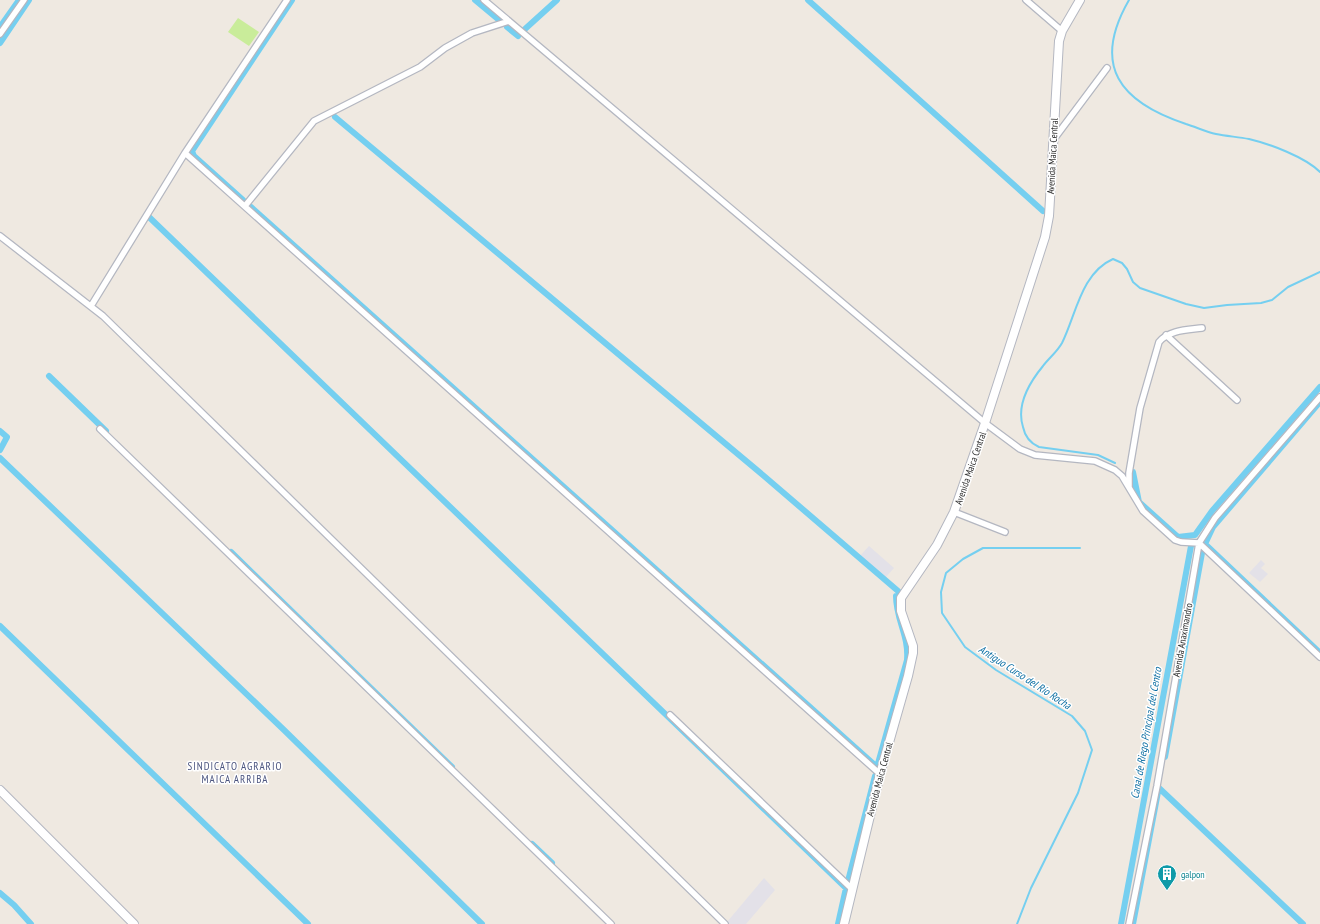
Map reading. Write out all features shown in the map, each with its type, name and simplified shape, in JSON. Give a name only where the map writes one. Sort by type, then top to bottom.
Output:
[{"type":"street","points":[[0,34],[24,0]]},
{"type":"street","points":[[91,306],[185,153],[287,0]]},
{"type":"street","points":[[484,0],[985,423],[1020,449],[1035,455],[1055,458],[1080,459],[1106,466],[1122,476],[1143,511],[1175,540],[1181,542],[1200,542],[1320,657]]},
{"type":"street","points":[[1026,0],[1062,31]]},
{"type":"street","name":"Avenida Maica Central","points":[[844,924],[880,774],[908,676],[913,653],[913,646],[901,611],[901,598],[937,545],[954,512],[985,423],[1046,231],[1049,216],[1058,50],[1062,31],[1080,0]]},
{"type":"street","points":[[245,206],[314,121],[420,67],[445,48],[472,33],[509,21]]},
{"type":"street","points":[[1054,139],[1107,68]]},
{"type":"street","points":[[185,153],[880,774]]},
{"type":"street","points":[[0,236],[91,306],[218,427],[476,682],[725,924]]},
{"type":"street","points":[[1130,489],[1129,473],[1144,392],[1155,350],[1159,342],[1166,335],[1202,328]]},
{"type":"street","points":[[1166,335],[1237,400]]},
{"type":"street","name":"Avenida Anaximandro","points":[[1130,924],[1157,786],[1200,542],[1215,518],[1320,397]]},
{"type":"street","points":[[100,429],[611,924]]},
{"type":"street","points":[[954,512],[1005,532]]},
{"type":"street","points":[[670,715],[852,889]]},
{"type":"street","points":[[0,790],[134,924]]},
{"type":"shaded area","points":[[869,546],[894,568],[886,577],[859,557]]},
{"type":"shaded area","points":[[1261,560],[1265,564],[1261,568],[1268,574],[1260,582],[1249,573]]},
{"type":"shaded area","points":[[764,878],[775,890],[746,924],[730,924],[727,922]]},
{"type":"green space","points":[[238,18],[259,32],[249,46],[228,32]]},
{"type":"waterway","points":[[0,27],[19,0]]},
{"type":"waterway","points":[[0,43],[29,0]]},
{"type":"waterway","points":[[243,200],[194,156],[192,151],[292,0]]},
{"type":"waterway","points":[[475,0],[499,20]]},
{"type":"waterway","points":[[525,29],[557,0]]},
{"type":"waterway","points":[[808,0],[1043,211]]},
{"type":"waterway","name":"Antiguo Curso del Río Rocha","points":[[1129,0],[1118,23],[1113,44],[1113,62],[1118,78],[1129,92],[1144,105],[1163,115],[1212,133],[1249,139],[1267,144],[1306,161],[1320,172]]},
{"type":"waterway","points":[[507,27],[518,36]]},
{"type":"waterway","points":[[335,117],[764,476],[898,591]]},
{"type":"waterway","points":[[251,207],[877,767],[907,660],[906,643],[898,613],[896,596]]},
{"type":"waterway","points":[[149,217],[846,888]]},
{"type":"waterway","name":"Antiguo Curso del Río Rocha","points":[[1115,463],[1098,455],[1039,447],[1033,444],[1027,437],[1021,419],[1021,411],[1025,395],[1029,387],[1045,363],[1062,343],[1086,284],[1102,265],[1113,259],[1122,263],[1127,269],[1133,282],[1140,288],[1186,304],[1204,308],[1261,303],[1272,300],[1288,287],[1320,272]]},
{"type":"waterway","points":[[49,376],[106,431]]},
{"type":"waterway","name":"Canal de Riego Principal del Centro","points":[[1133,472],[1139,502],[1178,537],[1195,535],[1212,511],[1320,387]]},
{"type":"waterway","points":[[1205,544],[1213,527],[1320,402]]},
{"type":"waterway","points":[[0,431],[7,437],[0,450]]},
{"type":"waterway","points":[[0,458],[284,730],[482,924]]},
{"type":"waterway","points":[[1205,544],[1320,653]]},
{"type":"waterway","name":"Canal de Riego Principal del Centro","points":[[1121,924],[1191,546]]},
{"type":"waterway","name":"Antiguo Curso del Río Rocha","points":[[1017,924],[1031,888],[1078,793],[1092,750],[1085,731],[1072,716],[996,670],[965,647],[942,613],[941,592],[946,573],[963,559],[983,548],[1080,548]]},
{"type":"waterway","points":[[231,552],[452,767]]},
{"type":"waterway","points":[[1165,757],[1202,553]]},
{"type":"waterway","points":[[0,626],[308,924]]},
{"type":"waterway","points":[[848,881],[875,776]]},
{"type":"waterway","points":[[1159,788],[1303,924]]},
{"type":"waterway","points":[[1133,924],[1158,792]]},
{"type":"waterway","points":[[532,844],[552,863]]},
{"type":"waterway","points":[[838,924],[846,888]]},
{"type":"waterway","points":[[0,893],[14,905],[31,924]]},
{"type":"place","name":"galpon","points":[[1167,891]]},
{"type":"district","name":"SINDICATO AGRARIO MAICA ARRIBA","points":[[235,772]]}]
